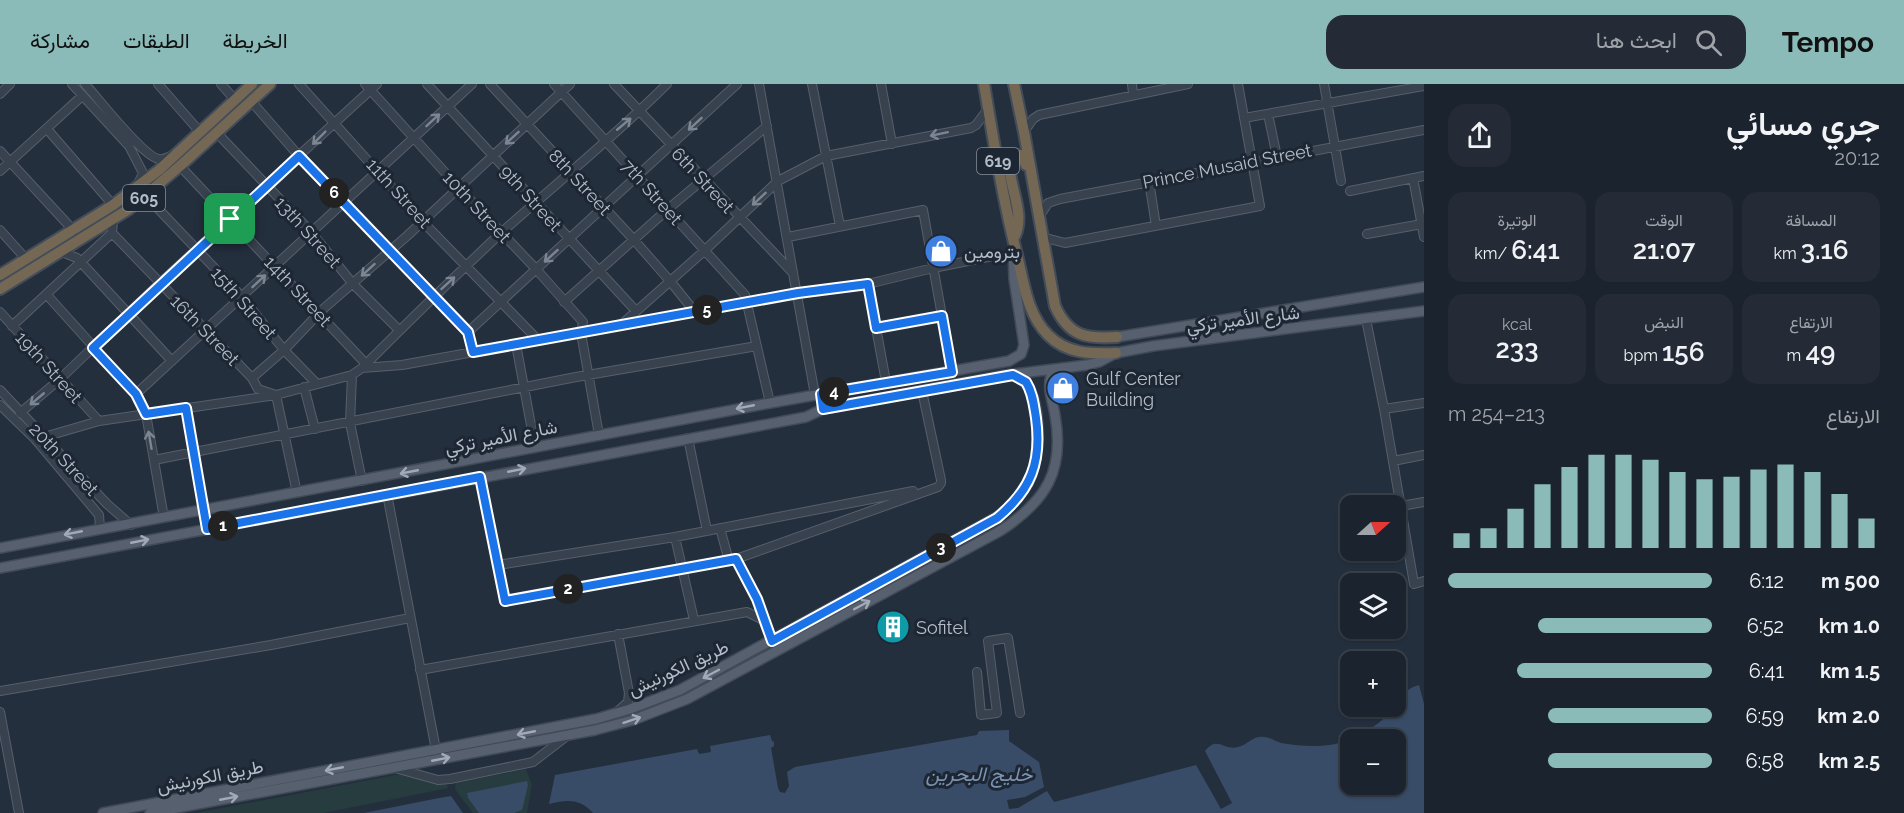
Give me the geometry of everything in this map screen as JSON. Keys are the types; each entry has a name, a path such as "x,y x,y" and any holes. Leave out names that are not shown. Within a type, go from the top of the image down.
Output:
{"highway":[{"name":"605","path":"0,275 113,205 159,170 252,84"},
{"name":"605","path":"0,289 62,252 147,196 270,84"},
{"name":"619","path":"1014,84 1055,306 1071,329 1087,337 1118,337"},
{"name":"619","path":"986,87 988,109 1013,238"},
{"path":"1038,212 1024,157 1021,154 1011,156 1008,163 1017,222 1017,233 1013,238 1030,305 1037,321 1047,334 1059,344 1073,351 1092,354 1116,353"}],"main road":[{"name":"شارع الأمير تركي","path":"0,548 770,403 1010,361 1021,354 1024,345 1014,279 1013,238"},
{"name":"شارع الأمير تركي","path":"1118,337 1424,287"},
{"name":"شارع الأمير تركي","path":"0,568 806,417 823,409 1006,375 1099,362 1116,353 1153,346 1424,311"},
{"name":"طريق الكورنيش","path":"150,813 568,735 633,720 687,699 1000,531 1018,519 1038,499 1053,475 1057,444 1049,386 1050,378 1055,372 1069,367"},
{"name":"طريق الكورنيش","path":"103,813 596,719 680,690 997,518 1007,509 1023,491 1036,463 1038,438 1035,411 1026,382 1019,377 1006,375"},
{"path":"818,395 823,409"},
{"path":"1035,411 1044,404 1053,408"}],"street":[{"path":"0,94 10,84"},
{"path":"72,84 133,144 157,159 165,159 177,153"},
{"path":"158,84 200,132"},
{"path":"221,84 235,100"},
{"name":"11th Street","path":"299,84 422,221 538,340"},
{"path":"20,413 60,379 160,283 299,156 368,87 377,84"},
{"name":"9th Street","path":"427,84 636,311"},
{"path":"136,394 472,84"},
{"name":"8th Street","path":"490,84 635,241 694,312"},
{"name":"7th Street","path":"554,84 745,295 747,302"},
{"path":"252,378 284,350 319,313 459,188 570,84"},
{"name":"6th Street","path":"614,84 794,274"},
{"path":"44,437 99,421 276,395 352,375 364,366 433,296 570,171 639,112 667,84"},
{"path":"468,332 737,84"},
{"path":"759,84 818,395"},
{"path":"812,84 840,226"},
{"path":"881,84 892,144"},
{"path":"1132,84 1133,94"},
{"path":"1024,132 1033,119 1039,115 1188,84"},
{"path":"1042,237 1065,243 1260,206 1238,84"},
{"path":"1324,84 1341,181"},
{"path":"90,86 133,144 143,173 135,188"},
{"path":"1244,118 1424,86"},
{"name":"10th Street","path":"368,87 582,322 581,333 599,435"},
{"path":"0,171 82,96"},
{"path":"251,101 299,156 468,332 473,352"},
{"path":"620,326 778,182 826,156 971,128 988,109"},
{"path":"1268,114 1277,157"},
{"path":"564,302 635,241 668,209 767,126"},
{"path":"47,129 113,205"},
{"name":"Prince Musaid Street","path":"1038,212 1048,203 1060,199 1424,130"},
{"name":"13th Street","path":"217,133 312,232 353,284 399,330"},
{"path":"0,151 74,231"},
{"name":"14th Street","path":"180,166 319,313 364,366"},
{"path":"1350,191 1424,176"},
{"path":"1413,178 1424,237"},
{"path":"1149,181 1156,226"},
{"name":"15th Street","path":"147,196 242,297 284,350 317,384"},
{"path":"788,237 923,210 952,372"},
{"path":"12,326 112,233 112,220"},
{"path":"1367,234 1422,224"},
{"path":"0,230 26,259"},
{"name":"16th Street","path":"112,233 252,378 258,389 276,395"},
{"path":"62,252 74,255 172,361"},
{"path":"364,366 402,365 798,293 868,284 998,255"},
{"path":"868,284 886,382"},
{"path":"47,295 136,394 146,414 164,518"},
{"path":"747,302 770,403"},
{"name":"19th Street","path":"0,312 99,421"},
{"path":"876,328 942,316"},
{"path":"1366,319 1399,495"},
{"path":"516,345 535,447"},
{"path":"154,460 524,387 757,346"},
{"path":"352,375 350,423 362,481"},
{"path":"304,387 315,429"},
{"name":"20th Street","path":"0,390 107,504 131,525"},
{"path":"480,477 505,601 732,560 938,487 941,480 922,391"},
{"path":"276,395 297,493"},
{"path":"1384,409 1424,403"},
{"name":"20th Street","path":"0,405 35,439 99,514 100,528"},
{"path":"186,408 207,529"},
{"path":"688,438 707,531"},
{"path":"1393,461 1424,455"},
{"path":"498,565 675,537 938,487"},
{"path":"387,495 436,750"},
{"path":"1406,505 1424,502"},
{"path":"99,514 106,512 107,504"},
{"path":"720,528 732,560 757,599 772,641"},
{"path":"1406,536 1414,584 1424,581"},
{"path":"675,537 694,620"},
{"path":"420,670 747,612 763,620"},
{"path":"0,691 271,645 410,618"},
{"path":"615,714 628,702 629,693 618,634"},
{"path":"976,672 981,715 997,713 988,641 1008,638 1020,713"},
{"path":"629,693 649,702"},
{"path":"0,712 20,813"},
{"path":"395,768 438,780 450,779 533,762 568,735"}],"green space":[{"path":"526,769 532,785 527,813 473,813 455,789 456,783"},
{"path":"406,773 445,783 449,788 323,813 196,813"}],"water":[{"name":"خليج البحرين","path":"1419,685 1424,704 1424,813 593,813 583,805 572,801 549,804 555,775 697,749 699,754 711,752 710,746 770,735 774,742 771,748 778,788 780,792 785,793 789,786 787,772 795,767 977,735 979,731 1009,730 1009,741 1039,762 1044,787 1025,797 1007,800 1009,809 1018,808 1047,791 1054,802 1196,765 1221,809 1232,803 1205,751 1214,744 1233,748 1260,737 1281,743 1307,746 1324,746 1340,742 1340,795 1406,795 1406,729 1370,729 1385,717 1406,717 1406,692"},
{"path":"527,781 522,810 514,813 479,813 468,798 467,793"},
{"path":"451,796 463,813 364,813 439,798"}],"place":[{"name":"بترومين","path":"941,251"},
{"name":"Gulf Center Building","path":"1063,388"},
{"name":"Sofitel","path":"893,627"}],"route":[{"path":"299,156 468,332 473,352 798,293 868,284 876,328 942,316 952,372 821,394 823,409 1013,375 1023,379 1031,392 1038,428 1036,463 1023,491 997,518 772,641 757,599 736,559 505,601 480,477 207,529 186,408 146,414 136,394 93,348 230,219 299,156"}]}
